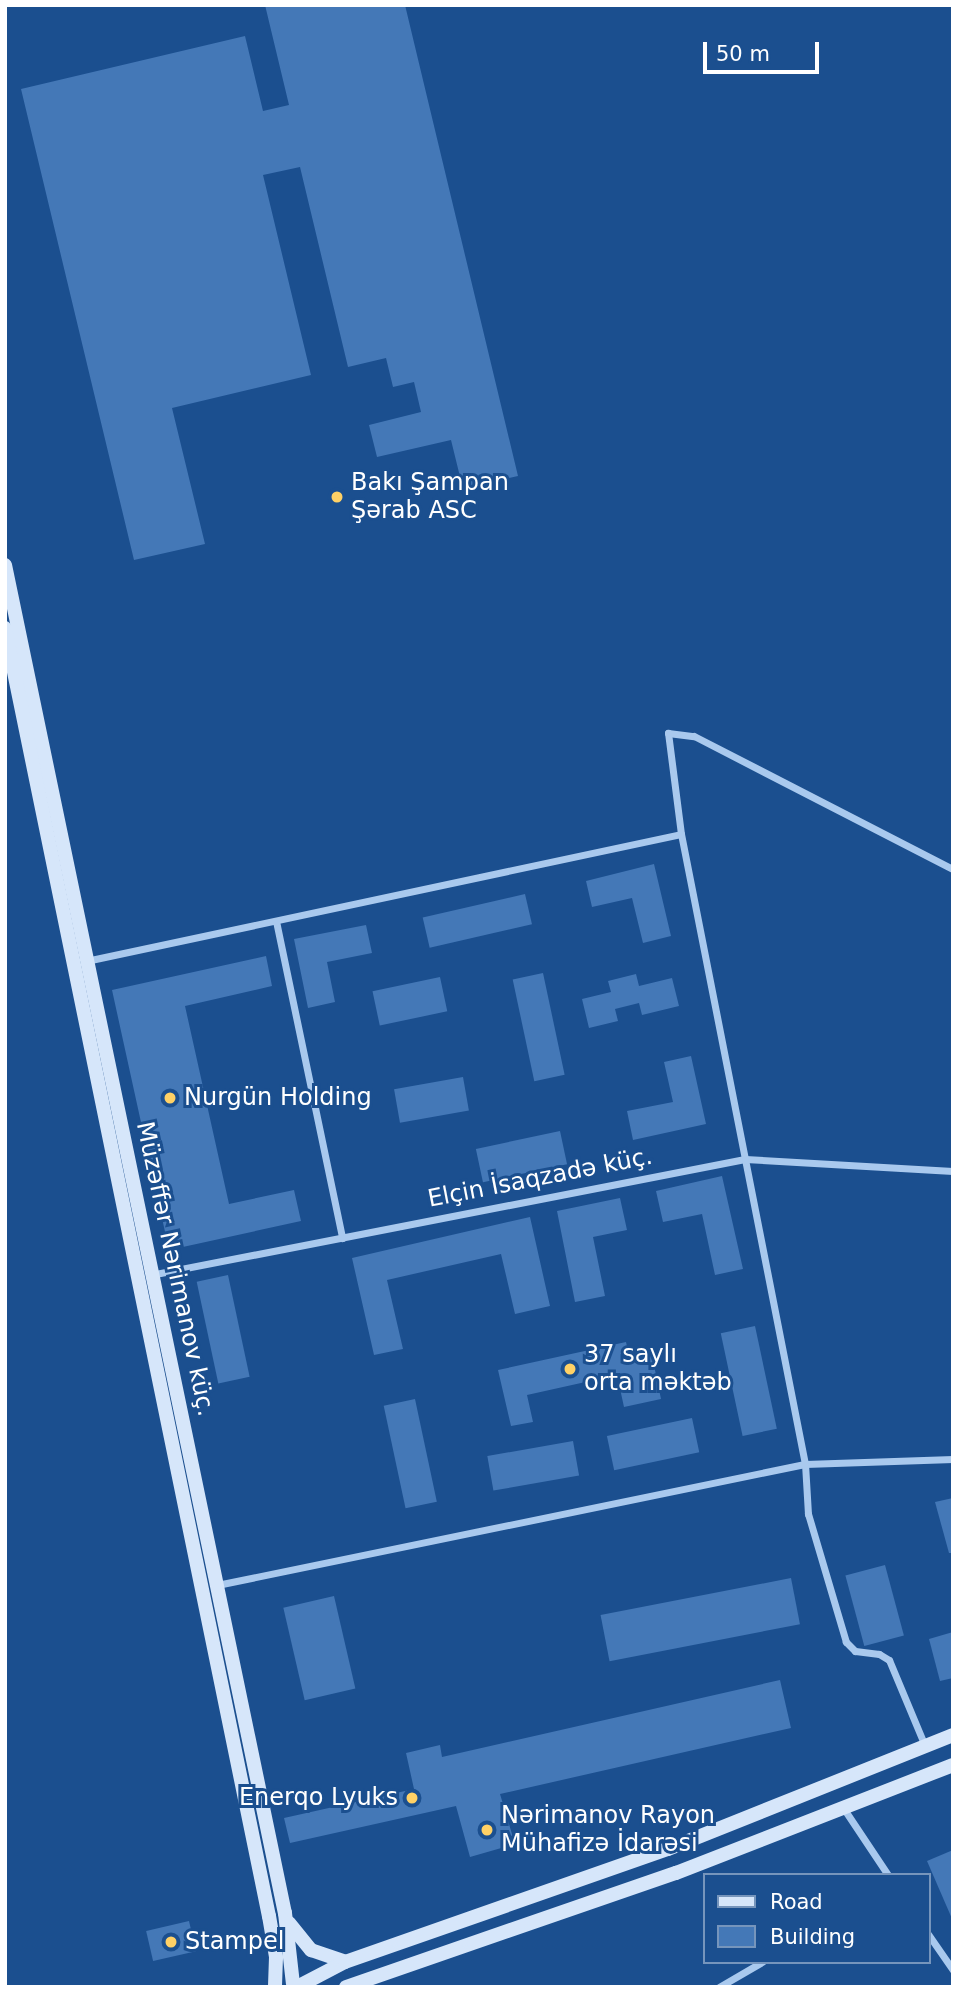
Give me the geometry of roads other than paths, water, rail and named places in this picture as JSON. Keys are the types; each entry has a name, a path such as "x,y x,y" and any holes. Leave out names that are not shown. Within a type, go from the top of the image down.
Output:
{"main road":[{"path":"5,565 269,1916 276,1956 275,1987"},
{"path":"5,628 82,962"},
{"name":"Müzəffər Nərimanov küç.","path":"146,1276 217,1585 285,1913 293,1986"},
{"path":"293,1986 345,1962 668,1849 953,1735"},
{"path":"346,1987 676,1873 844,1810 953,1765"},
{"path":"668,1849 676,1873"},
{"path":"285,1913 292,1930 312,1950 345,1962"}],"street":[{"path":"925,1746 889,1660 879,1654 855,1651 846,1642 808,1514 805,1464 681,834 668,733 682,732 864,820 953,869"},
{"path":"82,962 681,834"},
{"path":"276,921 342,1238"},
{"name":"Elçin İsaqzadə küç.","path":"146,1276 745,1159 953,1171"},
{"path":"217,1585 805,1464 953,1459"},
{"path":"844,1810 887,1873"},
{"path":"930,1937 953,1970"},
{"path":"719,1987 759,1964"}],"place":[{"name":"Bakı Şampan Şərab ASC","path":"337,497"},
{"name":"Nurgün Holding","path":"170,1098"},
{"name":"37 saylı orta məktəb","path":"570,1369"},
{"name":"Enerqo Lyuks","path":"412,1798"},
{"name":"Nərimanov Rayon Mühafizə İdarəsi","path":"487,1830"},
{"name":"Stampel","path":"171,1942"}]}
